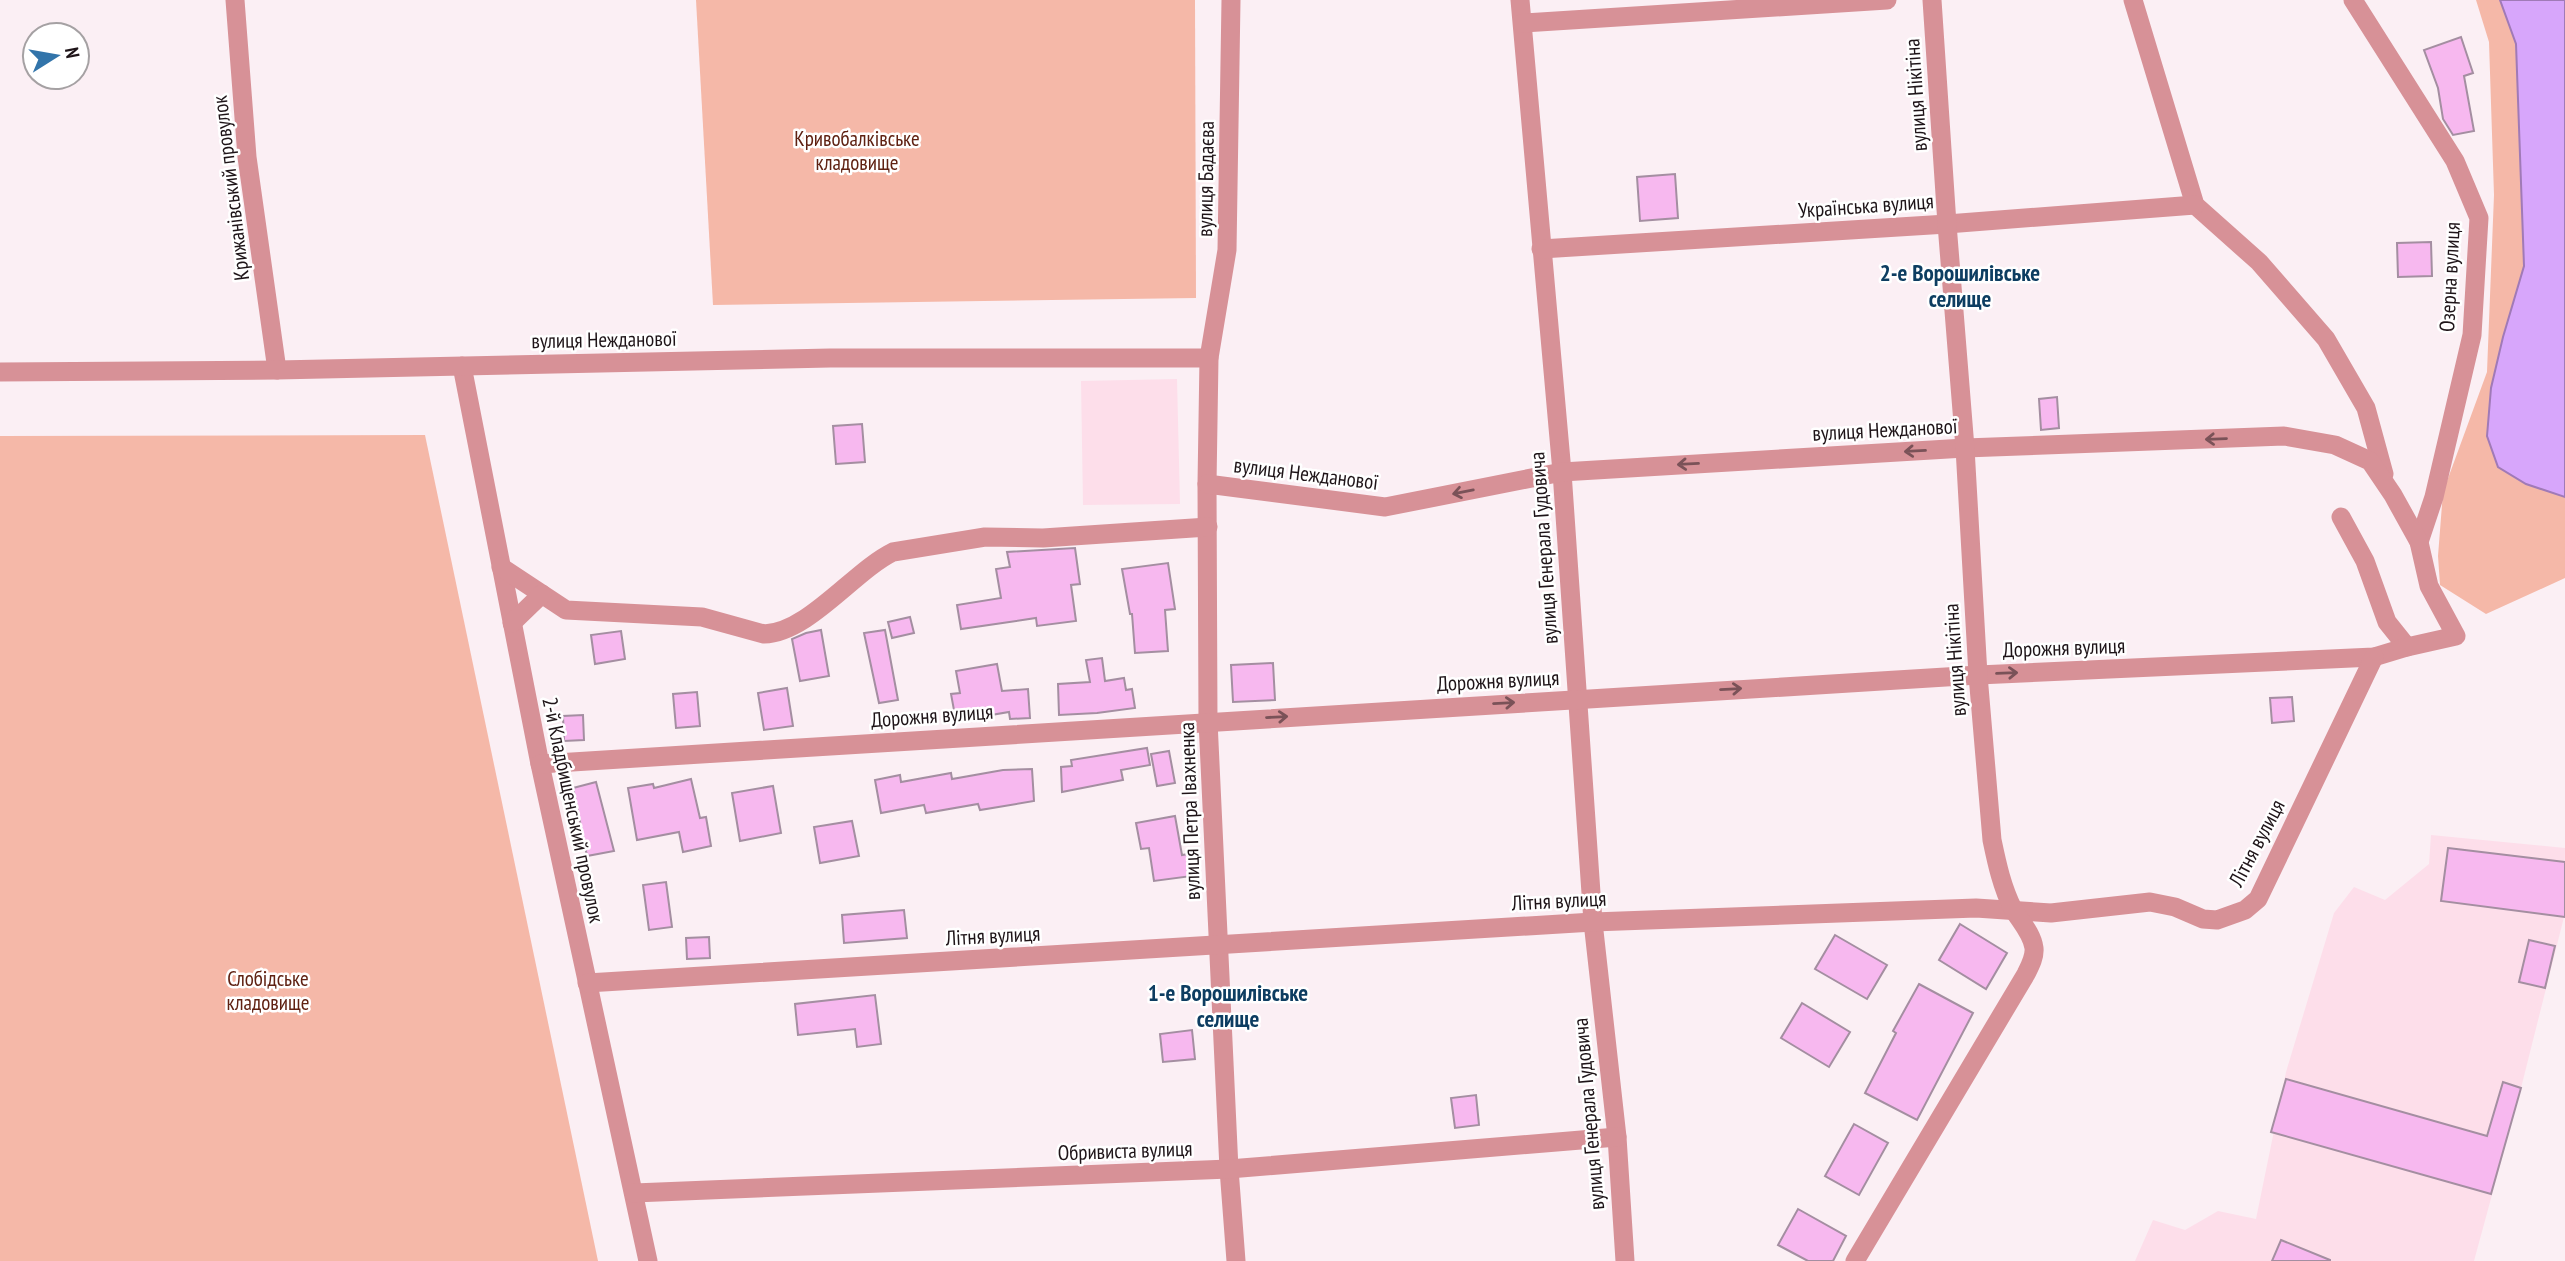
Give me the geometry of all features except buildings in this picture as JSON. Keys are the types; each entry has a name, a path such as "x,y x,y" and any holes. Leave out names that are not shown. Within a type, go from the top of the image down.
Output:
{"street":[{"name":"Крижанівський провулок","path":"235,0 247,157 277,370"},
{"name":"вулиця Бадаєва","path":"1209,358 1227,250 1231,0"},
{"name":"вулиця Генерала Гудовича","path":"1520,0 1562,472 1593,922 1616,1138 1625,1261"},
{"path":"1523,23 1887,0"},
{"name":"вулиця Нікітіна","path":"1854,1261 2026,974 2033,959 2034,948 2031,937 2014,911 2001,878 1992,840 1978,674 1965,448 1932,0"},
{"path":"2133,0 2194,205 2259,262 2326,339 2366,408 2386,485"},
{"name":"Озерна вулиця","path":"2353,0 2455,161 2479,218 2472,335 2434,497 2419,542"},
{"name":"Українська вулиця","path":"1541,249 1947,224 2194,205"},
{"name":"вулиця Нежданової","path":"0,372 277,370 830,358 1209,358"},
{"name":"вулиця Петра Івахненка","path":"1209,358 1208,721 1229,1169 1236,1261"},
{"name":"2-й Кладбищенський провулок","path":"462,366 540,764 648,1261"},
{"name":"вулиця Нежданової","path":"1207,484 1385,507 1562,472 1965,448 2284,436 2335,445 2370,461 2419,542 2429,586 2456,636"},
{"path":"2341,517 2365,561 2387,622 2407,647"},
{"path":"501,567 566,610 702,617 771,634 785,629 824,605 881,558 893,552 985,537 1044,538 1208,527"},
{"path":"512,623 542,594"},
{"name":"Дорожня вулиця","path":"540,764 1978,674 2374,657 2456,636"},
{"name":"Літня вулиця","path":"587,983 1593,922 1976,908 2051,913 2150,902 2175,907 2203,919 2217,920 2245,910 2258,899 2374,657"},
{"name":"Обривиста вулиця","path":"634,1194 1229,1169 1616,1138"}],"shaded area":[{"path":"2500,0 2565,0 2565,497 2526,484 2498,467 2487,436 2491,388 2524,266 2516,44"},
{"path":"1177,379 1180,504 1083,505 1081,381"},
{"path":"2431,835 2565,848 2564,917 2474,1261 2135,1261 2153,1220 2185,1230 2218,1211 2256,1219 2286,1072 2334,913 2354,887 2385,900 2429,864"}],"green space":[{"name":"Кривобалківське кладовище","path":"696,0 1195,0 1196,298 713,305"},
{"path":"2476,0 2565,0 2565,578 2486,614 2440,585 2438,556 2443,492 2487,372 2494,195 2489,42"},
{"name":"Слобідське кладовище","path":"425,435 598,1261 0,1261 0,436"}],"district":[{"name":"2-е Ворошилівське селище","path":"1960,286"},
{"name":"1-е Ворошилівське селище","path":"1228,1006"}]}
